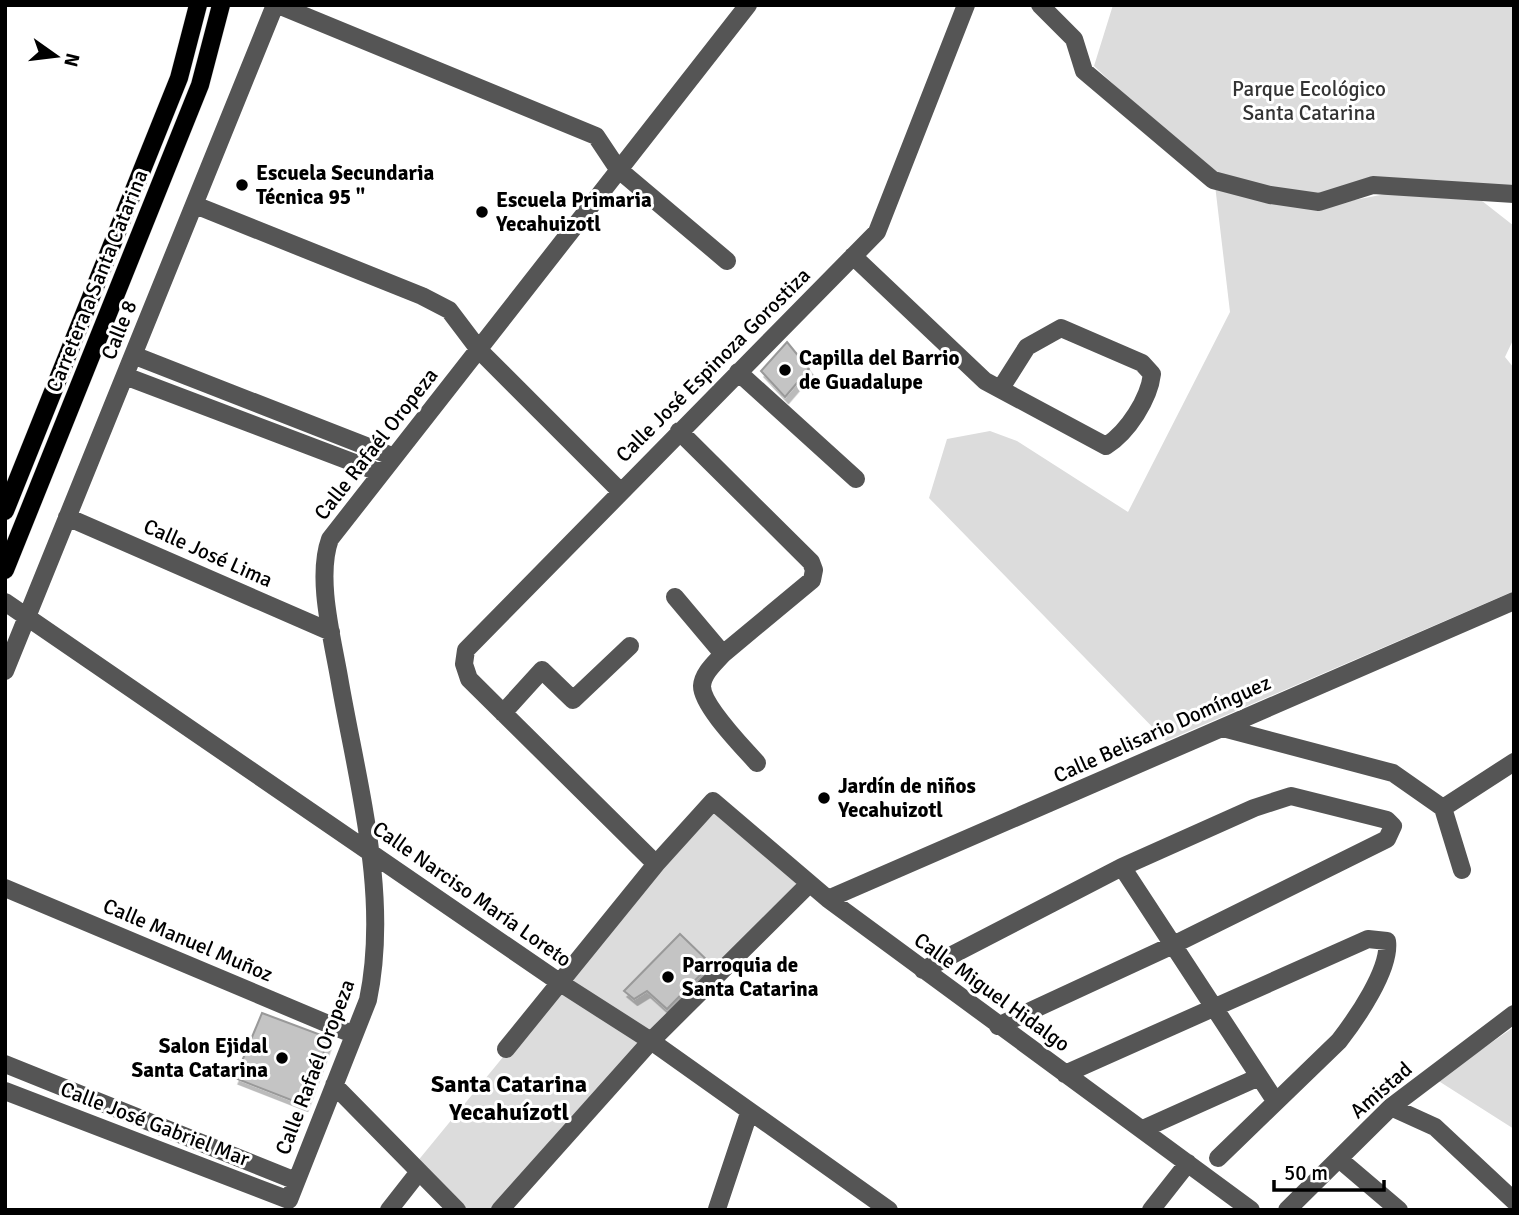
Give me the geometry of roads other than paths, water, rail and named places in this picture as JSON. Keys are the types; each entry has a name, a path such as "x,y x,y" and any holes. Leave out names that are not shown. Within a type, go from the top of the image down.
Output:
{"main road":[{"name":"Carretera a Santa Catarina","path":"5,511 179,78 198,5"},
{"name":"Carretera a Santa Catarina","path":"5,570 200,85 221,5"}],"street":[{"path":"276,5 596,136 618,169 727,261"},
{"name":"Calle 8","path":"5,671 276,5"},
{"name":"Calle José Espinoza Gorostiza","path":"656,864 469,679 464,664 466,650 877,232 966,5"},
{"path":"1040,5 1074,38 1084,71 1213,180 1270,195 1319,202 1373,185 1514,194"},
{"name":"Calle Rafaél Oropeza","path":"289,1200 352,1034 368,1000 375,966 377,920 369,850 331,632 325,553 330,539 480,351 740,7"},
{"path":"195,205 449,310 480,351 620,491"},
{"path":"853,256 985,381 1106,446 1117,439 1150,390 1152,374 1142,363 1061,328 1027,347 1001,388"},
{"path":"133,355 394,457"},
{"path":"738,372 856,479"},
{"path":"125,376 381,473"},
{"path":"679,431 811,562 814,570 812,580 723,654 705,675 702,688 706,702 757,763"},
{"name":"Calle José Lima","path":"67,517 331,632"},
{"path":"675,597 723,654"},
{"name":"Calle Belisario Domínguez","path":"828,899 1514,601"},
{"name":"Calle Narciso María Loreto","path":"5,602 562,984 651,1041 889,1210"},
{"path":"503,713 542,670 573,700 630,646"},
{"path":"1223,728 1393,773 1443,808 1462,870"},
{"path":"1443,808 1514,762"},
{"path":"923,970 1122,867 1254,808 1291,796 1387,820 1393,826 1387,839 1173,945 998,1026"},
{"name":"Calle Miguel Hidalgo","path":"656,864 713,801 828,899 1251,1210"},
{"path":"506,1049 562,984 656,864"},
{"path":"1122,867 1276,1102"},
{"path":"500,1210 651,1041 809,884"},
{"name":"Calle Manuel Muñoz","path":"5,888 352,1034"},
{"path":"1065,1074 1368,939 1387,941 1389,952 1356,1020 1339,1041 1218,1158"},
{"name":"Amistad","path":"1287,1210 1391,1107 1514,1014"},
{"name":"Calle José Gabriel Mar","path":"5,1064 296,1181"},
{"path":"1143,1129 1259,1077"},
{"path":"334,1085 418,1174 457,1210"},
{"name":"Calle José Gabriel Mar","path":"5,1091 289,1200"},
{"path":"1391,1107 1435,1126 1514,1201"},
{"path":"717,1209 749,1113"},
{"path":"1339,1159 1399,1210"},
{"path":"1151,1210 1188,1163"},
{"path":"389,1210 418,1174"}],"place":[{"name":"Escuela Secundaria Técnica 95 \"","path":"242,185"},
{"name":"Escuela Primaria Yecahuizotl","path":"482,212"},
{"name":"Capilla del Barrio de Guadalupe","path":"785,370"},
{"name":"Jardín de niños Yecahuizotl","path":"824,798"},
{"name":"Parroquia de Santa Catarina","path":"668,977"},
{"name":"Salon Ejidal Santa Catarina","path":"282,1058"}],"district":[{"name":"Santa Catarina Yecahuízotl","path":"509,1098"}],"park label":[{"name":"Parque Ecológico Santa Catarina","path":"1309,101"}]}
